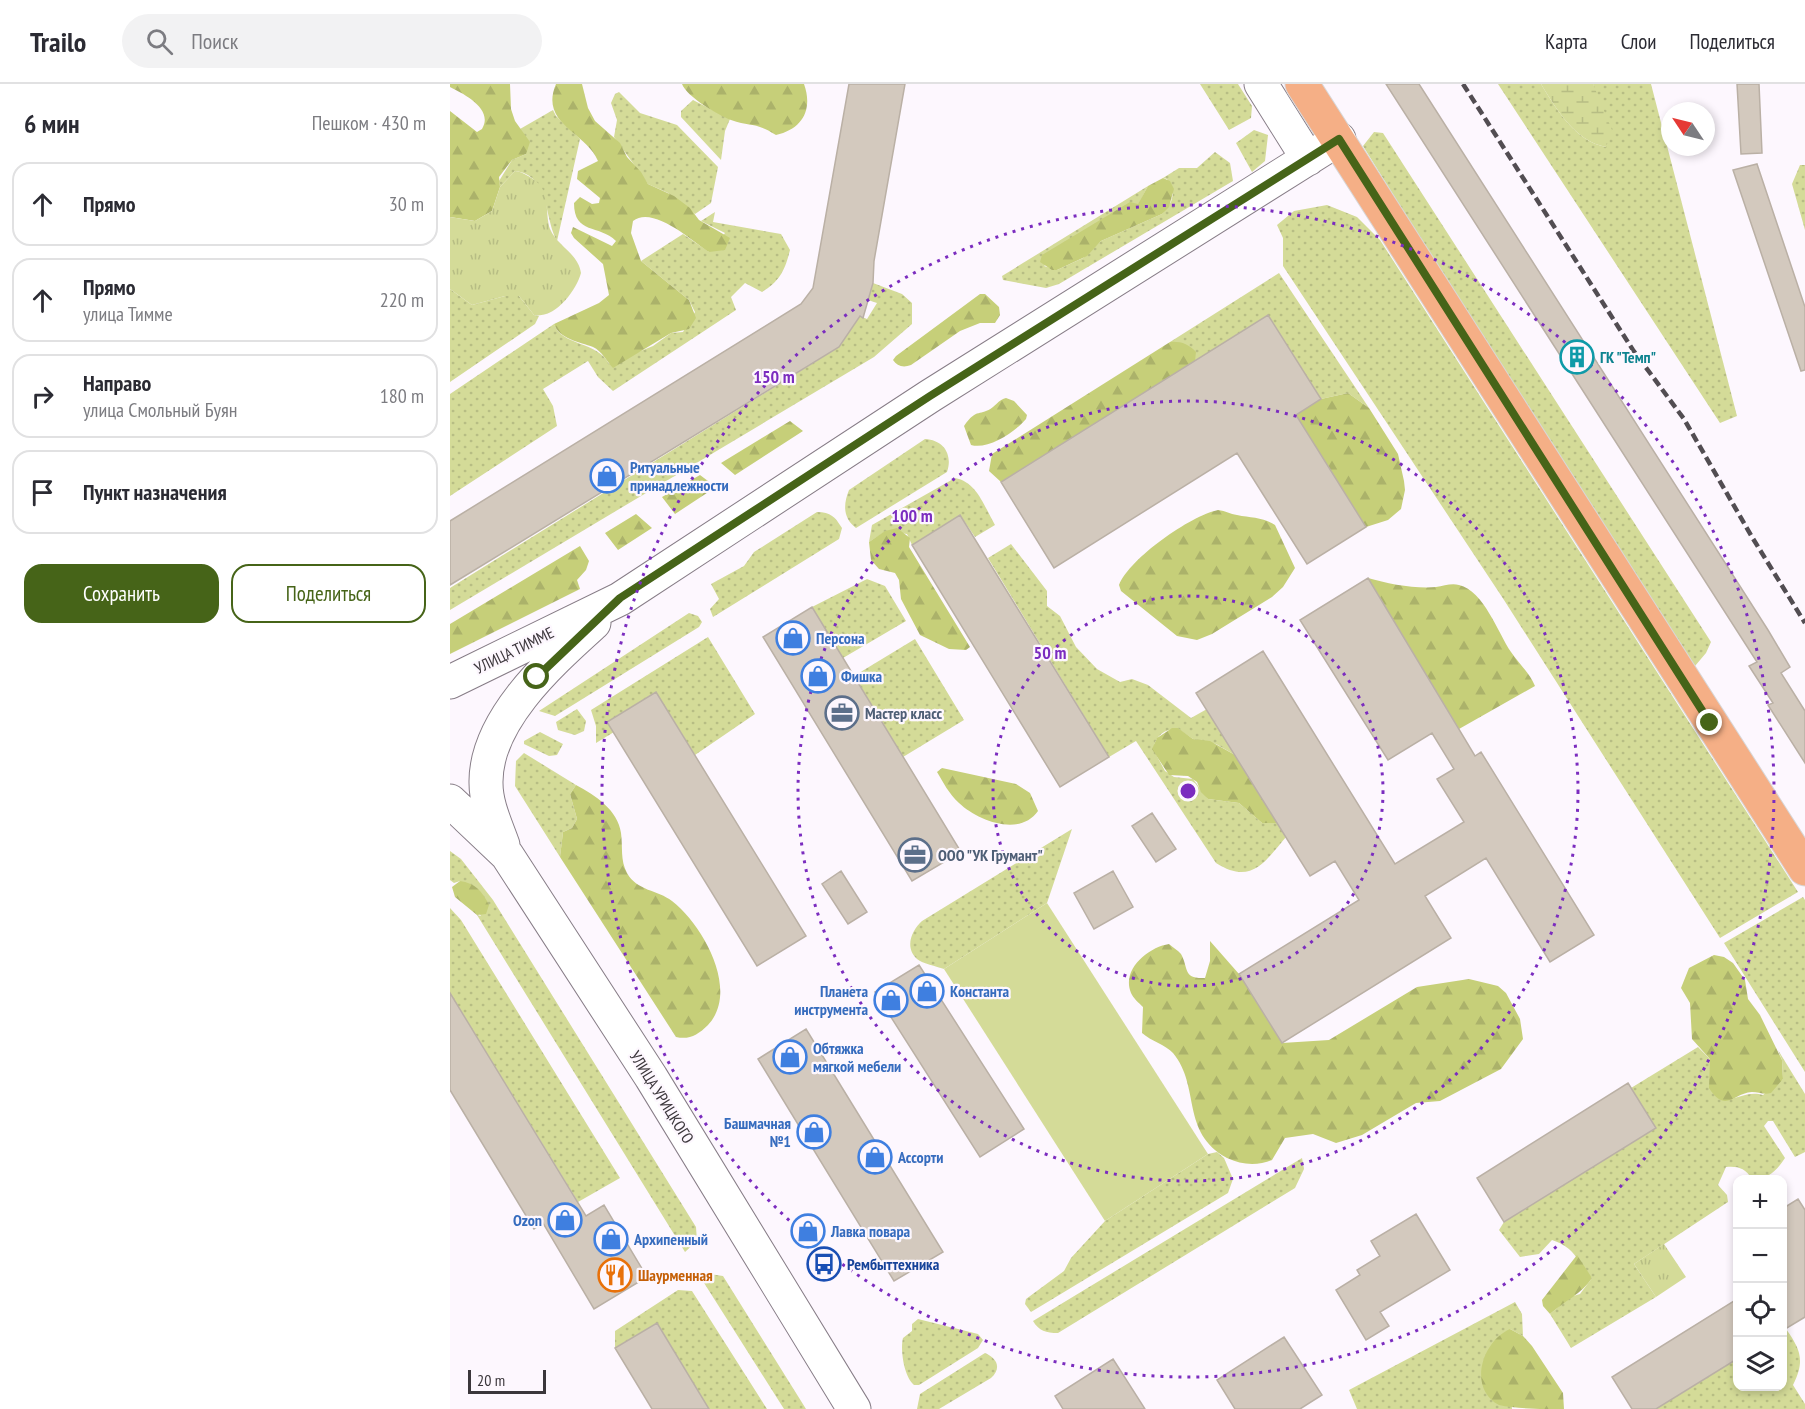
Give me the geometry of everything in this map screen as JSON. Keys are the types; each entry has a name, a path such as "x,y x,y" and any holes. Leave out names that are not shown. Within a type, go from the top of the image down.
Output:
{"main road":[{"path":"1261,84 1308,159"},
{"path":"1302,84 1680,678 1805,869"},
{"name":"УЛИЦА ТИММЕ","path":"450,682 620,598 930,396 1339,139"},
{"path":"507,855 490,810 486,784 489,759 500,730 537,677 620,598"},
{"name":"УЛИЦА УРИЦКОГО","path":"450,801 507,855 651,1077 854,1409"}],"green space":[{"path":"450,84 510,84 511,109 515,121 530,142 526,154 512,160 499,177 500,187 492,211 475,221 450,217 450,111 477,132 482,129 485,122 484,115 476,103 450,87"},
{"path":"556,84 582,84 588,108 595,121 620,143 627,157 641,172 648,184 674,196 690,208 699,220 730,238 725,250 709,252 683,233 661,221 641,217 633,221 631,233 641,261 689,300 696,318 689,329 671,333 613,368 596,349 565,337 554,324 599,303 609,295 603,264 574,238 571,233 573,227 612,246 616,241 602,232 583,225 575,213 574,203 580,197 592,204 599,203 600,198 577,179 578,171 598,161 584,142 566,127 554,109 552,98"},
{"path":"682,84 804,84 806,110 804,117 793,128 776,135 758,126 731,120 719,114 696,100"},
{"path":"1200,84 1238,84 1252,106 1251,118 1229,130"},
{"path":"1498,84 1541,84 1560,114 1576,131 1595,144 1606,147 1593,84 1651,84 1661,123 1661,156 1670,156 1737,416 1720,423"},
{"path":"1541,84 1593,84 1612,130 1606,147 1595,144 1576,131 1560,114"},
{"path":"619,92 640,113 677,125 718,167 711,203 695,214 668,193 648,184 614,137 617,120 611,103 615,94"},
{"path":"693,100 730,119 725,131 721,160 681,117 681,111"},
{"path":"553,110 556,116 580,139 557,241 544,199 534,180 526,174 515,171 500,187 499,181 512,160 526,154 520,129"},
{"path":"1254,130 1268,135 1265,161 1252,172 1236,143"},
{"path":"1374,132 1383,133 1711,642 1706,653 1695,666 1469,317 1363,146"},
{"path":"1215,152 1230,163 1233,181 1059,284 1046,288 1003,280 1002,276 1148,186 1138,205 1133,205 1044,266 1057,270 1083,258 1101,241 1162,214 1171,202 1173,194 1167,179 1163,178 1179,168 1197,168"},
{"path":"1800,165 1805,165 1805,230 1792,184"},
{"path":"515,171 539,184 545,194 550,229 576,260 581,273 574,288 563,302 550,313 542,315 534,315 519,296 505,296 472,305 450,289 450,217 475,221 492,211 500,187"},
{"path":"1163,178 1170,181 1174,189 1169,207 1162,214 1101,241 1087,256 1057,270 1052,270 1040,262 1042,255 1130,202 1138,204 1148,186"},
{"path":"1327,205 1357,217 1380,240 1798,892 1720,938 1504,600 1283,266 1283,238 1277,225 1294,211"},
{"path":"715,212 713,222 781,234 790,250 784,269 777,279 762,292 745,283 731,297 736,310 613,391 598,377 588,361 543,389 553,406 557,426 450,496 450,394 554,324 564,336 597,351 609,364 653,346 671,333 683,332 695,312 689,300 641,261 683,234 709,252 725,233 701,221"},
{"path":"1279,273 1369,408 1348,393 1321,399 1268,315 1195,361 1170,342"},
{"path":"873,283 902,294 912,303 912,324 874,357 450,610 450,588 839,347 860,316 867,319 877,303 868,300"},
{"path":"450,289 472,305 505,296 519,296 534,315 539,316 535,324 450,382"},
{"path":"980,294 985,294 999,307 1000,315 995,323 980,323 960,331 911,365 898,365 893,360 896,356"},
{"path":"1170,342 1190,347 1196,352 1195,361 1001,482 989,471 992,454"},
{"path":"1348,393 1369,408 1398,454 1404,481 1405,490 1401,509 1388,520 1366,527 1296,415 1321,399"},
{"path":"1006,398 1014,401 1027,415 1026,419 1001,439 985,445 971,445 964,426 975,414 989,410"},
{"path":"790,421 803,431 735,475 721,463"},
{"path":"925,439 942,445 948,454 947,472 856,528 846,516 845,511 849,490"},
{"path":"700,475 716,487 675,514 662,497"},
{"path":"955,478 969,484 995,525 975,537 960,515 912,545 907,534 886,531 869,542 872,525"},
{"path":"1218,510 1261,519 1275,525 1295,568 1283,587 1272,597 1212,634 1197,640 1177,636 1121,591 1119,585 1135,563 1162,540 1192,520"},
{"path":"817,512 829,514 837,521 842,528 839,539 713,617 710,609 719,599 711,584 744,566 754,552"},
{"path":"636,514 652,528 618,550 605,533"},
{"path":"897,528 910,538 909,547 970,647 966,650 949,649 920,635 901,599 899,580 895,573 879,569 871,560 869,542 885,531"},
{"path":"1011,544 1047,591 1047,606 1060,616 1076,647 1097,669 1120,682 1132,679 1148,685 1191,718 1207,709 1235,755 1216,744 1193,739 1177,728 1161,734 1153,749 1165,771 1174,777 1193,779 1208,799 1239,803 1262,823 1277,823 1286,837 1256,868 1239,872 1216,863 1136,741 1109,757 988,558"},
{"path":"580,546 589,561 586,570 577,580 580,589 450,654 450,624"},
{"path":"1368,578 1411,587 1453,584 1468,589 1483,604 1511,652 1535,686 1459,729"},
{"path":"867,579 885,586 906,621 843,658 812,607"},
{"path":"689,613 698,616 702,622 699,627 555,716 539,711"},
{"path":"708,637 755,714 695,755 656,692 608,722 614,732 596,743 596,726 591,710"},
{"path":"915,639 964,720 903,757 854,676"},
{"path":"577,709 586,721 584,731 575,735 558,730 556,722"},
{"path":"1172,728 1178,728 1193,739 1210,741 1235,755 1277,823 1262,823 1239,803 1208,799 1201,792 1197,782 1188,776 1169,775 1152,749 1157,738"},
{"path":"540,732 563,744 557,755 549,756 524,744 524,741"},
{"path":"524,753 576,785 570,794 577,819 572,828 563,832 560,857 515,786 516,761"},
{"path":"942,768 1016,784 1030,793 1038,811 1030,819 1010,825 999,824 977,816 967,810 949,792 937,772"},
{"path":"576,785 591,793 615,817 621,833 623,863 631,879 642,887 666,897 684,912 714,959 719,977 720,995 717,1011 708,1025 693,1036 676,1037 560,857 563,832 572,828 577,819 570,794"},
{"path":"1072,829 1047,903 944,969 917,959 910,944 915,929 922,921"},
{"path":"450,851 461,859 493,900 696,1227 697,1241 685,1252 477,915 481,916 460,881 454,883 450,880"},
{"path":"460,881 474,886 481,892 489,905 486,914 477,915 455,897 452,887"},
{"path":"1803,897 1805,900 1805,1072 1724,943"},
{"path":"1047,903 1208,1154 1105,1221 944,969"},
{"path":"450,908 461,920 620,1178 578,1202 450,993"},
{"path":"1210,941 1239,974 1282,1043 1329,1040 1417,987 1469,979 1498,986 1506,993 1520,1019 1523,1039 1501,1069 1440,1101 1416,1103 1362,1135 1336,1143 1313,1134 1285,1138 1272,1160 1255,1164 1238,1162 1227,1158 1212,1147 1203,1135 1181,1066 1170,1050 1142,1033 1143,1007 1132,995 1129,984 1133,968 1146,954 1169,944 1181,954 1189,975 1205,978 1210,961"},
{"path":"1714,955 1724,957 1733,963 1745,980 1748,999 1760,1015 1782,1060 1783,1079 1771,1093 1745,1093 1725,1101 1715,1096 1709,1088 1710,1059 1692,1039 1690,1003 1681,988 1689,968"},
{"path":"1698,1047 1710,1059 1710,1068 1720,1099 1732,1099 1752,1094 1763,1095 1783,1079 1782,1060 1778,1050 1805,1094 1805,1152 1795,1157 1773,1121 1768,1121 1764,1126 1785,1158 1778,1167 1769,1175 1749,1175 1741,1168 1726,1167 1718,1185 1727,1195 1728,1202 1634,1264 1656,1297 1571,1348 1550,1314 1570,1297 1580,1294 1592,1278 1567,1247 1552,1240 1539,1254 1520,1257 1499,1230 1504,1222 1656,1128 1631,1088"},
{"path":"1217,1152 1224,1158 1233,1179 1228,1193 1031,1312 1025,1304 1026,1299 1064,1271 1071,1258 1105,1221 1208,1154"},
{"path":"1302,1158 1304,1169 1295,1188 1058,1333 1043,1331 1033,1321"},
{"path":"1664,1244 1686,1277 1656,1297 1634,1264"},
{"path":"1577,1255 1592,1278 1578,1293 1550,1314 1543,1306 1542,1300"},
{"path":"703,1273 723,1276 806,1409 784,1409 699,1275"},
{"path":"678,1290 692,1291 767,1409 709,1409 657,1323 615,1348 615,1331"},
{"path":"1515,1302 1522,1314 1523,1336 1510,1329 1512,1409 1357,1409 1349,1390"},
{"path":"918,1319 978,1334 983,1340 978,1348 919,1385 914,1385 905,1370 902,1343 903,1338 912,1331 912,1324"},
{"path":"1510,1329 1523,1336 1532,1346 1563,1393 1564,1409 1531,1409 1499,1405 1489,1398 1481,1377 1482,1366 1492,1344"},
{"path":"1787,1331 1795,1343 1800,1362 1793,1385 1805,1404 1805,1409 1656,1409 1733,1361 1733,1391 1787,1391"},
{"path":"985,1353 997,1364 996,1371 991,1378 939,1409 917,1409 920,1394"}],"building":[{"path":"849,84 905,84 874,261 873,283 863,318 860,316 839,347 450,585 450,521 801,304 813,288"},
{"name":"ГК \"Темп\"","path":"1386,84 1419,84 1768,630 1790,667 1781,673 1805,711 1805,763 1768,705 1773,703 1749,666 1757,662"},
{"path":"1737,84 1759,84 1762,153 1741,154"},
{"path":"1757,164 1805,307 1805,370 1801,371 1733,170"},
{"path":"1268,315 1321,399 1296,415 1366,527 1307,564 1237,453 1054,568 1001,482"},
{"path":"960,515 1109,757 1060,787 912,545"},
{"path":"1368,578 1475,756 1481,752 1594,935 1550,962 1486,858 1425,896 1451,938 1282,1043 1239,974 1359,900 1335,861 1310,876 1196,693 1263,651 1395,864 1464,822 1437,779 1454,769 1432,733 1388,760 1300,620"},
{"path":"812,607 961,852 912,881 763,637"},
{"path":"656,692 806,936 757,966 607,722"},
{"path":"1152,813 1176,849 1156,862 1132,826"},
{"path":"841,871 867,912 848,924 822,884"},
{"path":"1113,871 1133,907 1094,929 1074,893"},
{"path":"919,965 1024,1129 980,1157 875,992"},
{"path":"450,993 586,1216 604,1205 647,1277 594,1309 543,1223 534,1229 450,1090"},
{"path":"806,1029 943,1252 894,1281 758,1059"},
{"path":"1628,1083 1656,1128 1504,1222 1477,1178"},
{"path":"1798,1199 1805,1210 1805,1317 1787,1328 1787,1229 1787,1206"},
{"path":"1416,1214 1450,1270 1380,1312 1389,1326 1366,1340 1336,1290 1360,1275 1357,1270 1380,1256 1371,1241"},
{"path":"1733,1301 1733,1361 1656,1409 1632,1409 1612,1377"},
{"path":"657,1323 709,1409 652,1409 615,1348"},
{"path":"1284,1337 1322,1395 1300,1409 1235,1409 1217,1380"},
{"path":"1113,1359 1145,1409 1063,1409 1055,1396"}],"railway":[{"path":"1463,84 1633,350 1684,419 1805,623"}],"place":[{"name":"ГК \"Темп\"","path":"1577,357"},
{"name":"Ритуальные принадлежности","path":"607,476"},
{"name":"Персона","path":"793,638"},
{"name":"Фишка","path":"818,676"},
{"name":"Мастер класс","path":"842,713"},
{"name":"ООО \"УК Грумант\"","path":"915,855"},
{"name":"Константа","path":"927,991"},
{"name":"Планета инструмента","path":"891,1000"},
{"name":"Обтяжка мягкой мебели","path":"790,1057"},
{"name":"Башмачная №1","path":"814,1132"},
{"name":"Ассорти","path":"875,1157"},
{"name":"Ozon","path":"565,1220"},
{"name":"Лавка повара","path":"808,1231"},
{"name":"Архипенный","path":"611,1239"},
{"name":"Рембыттехника","path":"824,1264"},
{"name":"Шаурменная","path":"615,1275"}],"route":[{"path":"537,677 620,598 930,396 1339,139 1710,723"}]}
